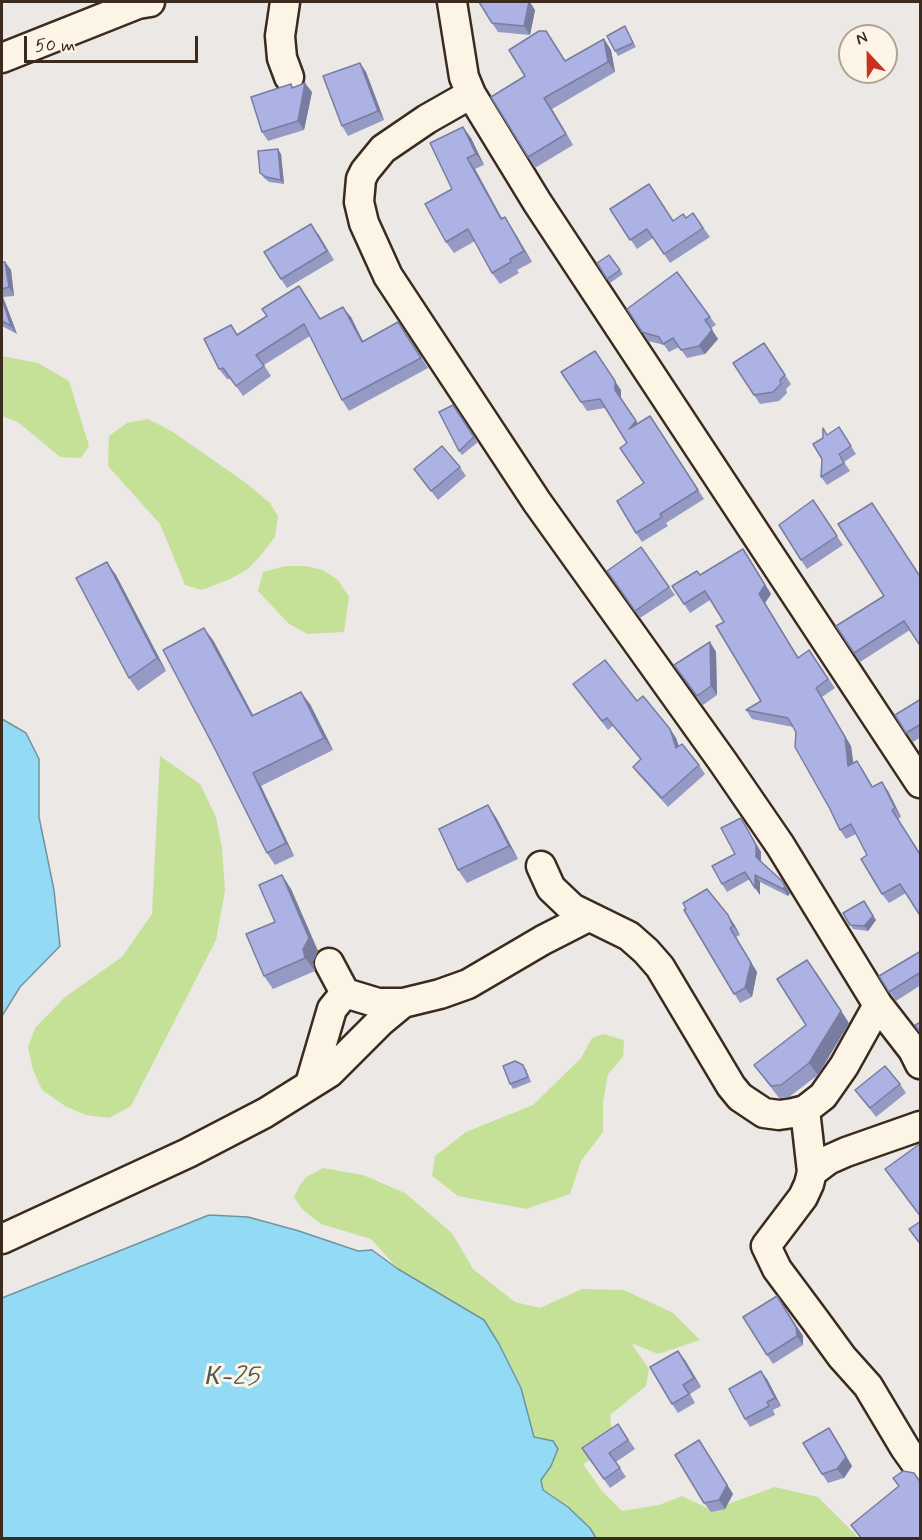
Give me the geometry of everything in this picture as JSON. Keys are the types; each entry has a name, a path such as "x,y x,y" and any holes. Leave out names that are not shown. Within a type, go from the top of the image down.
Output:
{"street":[{"path":"2,58 150,2"},
{"path":"285,2 280,36 282,58 289,77"},
{"path":"452,2 464,77 471,94 537,202 921,783"},
{"path":"471,94 383,148 370,162 361,178 359,201 364,223 388,276 537,502 780,845 878,1005 921,1064"},
{"path":"542,866 551,888 572,908 629,936 646,951 660,967 731,1086 740,1097 764,1113 779,1115 805,1110 823,1096 866,1030 878,1005"},
{"path":"330,963 345,993 378,1003 403,1003 468,984 543,940 588,917"},
{"path":"310,1084 332,1009 345,993"},
{"path":"2,1239 188,1153 265,1113 329,1073 380,1022 403,1003"},
{"path":"805,1110 812,1172 803,1197 766,1246 777,1269 842,1357 868,1386 905,1448 921,1469"},
{"path":"812,1172 828,1160 921,1126"}],"green space":[{"path":"2,356 38,363 69,381 89,446 81,458 60,457 18,422 2,416"},
{"path":"148,419 173,432 246,483 270,503 278,516 275,537 248,569 202,590 185,585 160,524 108,466 109,436 127,423"},
{"path":"285,566 306,566 323,570 338,580 349,597 344,632 308,634 289,624 258,591 263,572"},
{"path":"160,756 200,784 216,817 222,848 225,891 216,940 131,1106 109,1118 86,1115 65,1106 42,1090 33,1070 28,1048 35,1028 65,997 122,957 152,914"},
{"path":"603,1034 624,1040 623,1057 608,1074 603,1103 603,1132 581,1161 570,1194 526,1209 458,1196 432,1176 435,1156 466,1132 533,1105 581,1058 592,1038"},
{"path":"323,1168 363,1175 405,1193 452,1233 473,1269 515,1302 540,1308 582,1289 624,1290 673,1313 700,1340 658,1354 631,1343 649,1369 646,1386 610,1415 613,1446 583,1464 602,1491 622,1511 659,1505 682,1496 707,1508 725,1505 775,1487 818,1497 859,1538 596,1538 564,1505 543,1490 541,1480 551,1466 553,1441 534,1437 521,1388 484,1320 398,1269 371,1239 321,1224 303,1210 294,1197 306,1177"}],"water":[{"path":"2,719 26,733 39,759 39,817 54,890 60,946 20,987 2,1016"},
{"name":"К-25","path":"209,1215 248,1217 358,1251 372,1250 398,1269 484,1320 521,1388 534,1437 553,1441 558,1449 551,1466 541,1480 543,1490 568,1507 590,1528 596,1538 2,1538 2,1298"}],"building":[{"path":"479,2 529,2 524,26 492,23"},
{"path":"625,26 633,43 615,51 607,36"},
{"path":"539,31 546,31 565,61 604,39 608,62 544,98 566,134 528,157 491,97 525,76 509,50"},
{"path":"360,63 378,111 342,126 323,76"},
{"path":"305,83 298,121 262,132 251,97 291,84 292,88"},
{"path":"463,127 476,154 467,158 501,219 505,217 524,251 492,273 468,229 446,242 425,204 452,189 430,143"},
{"path":"278,149 281,180 266,177 260,173 258,151"},
{"path":"649,184 673,221 683,214 686,218 693,213 703,228 664,254 647,229 630,240 610,209"},
{"path":"311,224 327,251 281,279 264,252"},
{"path":"609,255 620,270 607,279 597,263"},
{"path":"2,262 5,262 9,287 2,289"},
{"path":"677,272 710,317 705,320 712,330 699,346 681,350 673,338 663,344 659,337 642,332 627,309"},
{"path":"299,286 320,319 343,307 362,342 398,322 421,358 342,400 304,324 256,355 264,366 236,386 223,368 219,369 204,339 231,325 237,335 267,316 262,309"},
{"path":"2,299 11,326 2,321"},
{"path":"764,343 785,375 780,380 781,384 773,392 754,395 733,363"},
{"path":"595,351 615,381 615,390 636,421 629,429 650,416 698,490 660,514 662,517 636,533 617,501 644,483 620,448 627,443 600,399 581,402 561,372"},
{"path":"453,405 474,437 459,451 439,412"},
{"path":"839,427 851,446 839,454 844,463 821,477 822,459 813,444 823,438 823,428 827,435"},
{"path":"442,446 460,467 431,491 414,469"},
{"path":"813,500 837,536 801,560 779,525"},
{"path":"872,503 921,578 921,643 919,644 904,621 854,653 836,626 884,596 838,524"},
{"path":"641,547 669,587 635,611 607,571"},
{"path":"743,549 765,585 759,594 798,658 809,650 828,679 816,688 845,737 848,766 857,761 872,787 882,782 895,808 892,810 921,856 921,917 900,884 882,894 861,859 867,855 851,824 840,830 795,747 796,732 788,718 746,710 761,701 716,626 724,622 705,591 684,604 672,586 697,571 700,575"},
{"path":"107,562 157,658 129,678 76,578"},
{"path":"204,628 252,716 301,692 324,738 253,773 286,843 267,853 163,650"},
{"path":"710,642 711,686 697,696 674,665"},
{"path":"605,660 637,701 643,696 670,729 676,748 682,744 699,765 662,798 633,767 641,759 607,718 602,721 573,684"},
{"path":"921,699 921,724 906,733 895,715"},
{"path":"488,805 509,846 458,870 439,829"},
{"path":"741,818 756,845 756,857 782,881 785,886 783,889 755,875 755,888 745,872 722,884 712,866 735,854 721,828"},
{"path":"282,875 309,938 303,949 305,958 264,976 246,934 275,922 259,885"},
{"path":"707,889 728,915 733,926 730,928 751,963 745,988 734,994 684,910 686,909 683,903"},
{"path":"864,901 873,916 864,926 850,925 843,913"},
{"path":"921,951 921,972 889,992 879,976"},
{"path":"807,960 841,1011 809,1063 781,1085 771,1086 754,1065 806,1025 777,979"},
{"path":"921,1022 921,1034 915,1025"},
{"path":"515,1061 523,1065 528,1077 510,1084 503,1066"},
{"path":"885,1066 900,1084 870,1108 855,1090"},
{"path":"921,1143 921,1217 885,1169"},
{"path":"921,1221 921,1245 909,1229"},
{"path":"777,1296 796,1327 797,1336 767,1355 743,1317"},
{"path":"678,1351 694,1378 683,1385 689,1394 672,1404 650,1367"},
{"path":"761,1371 775,1398 767,1402 769,1406 745,1419 729,1389"},
{"path":"618,1424 628,1440 609,1453 620,1468 604,1479 582,1448"},
{"path":"829,1428 846,1457 837,1469 822,1474 803,1443"},
{"path":"699,1440 727,1485 719,1500 704,1503 675,1455"},
{"path":"903,1471 914,1473 921,1483 921,1539 862,1539 851,1525 899,1486 893,1478"}]}
